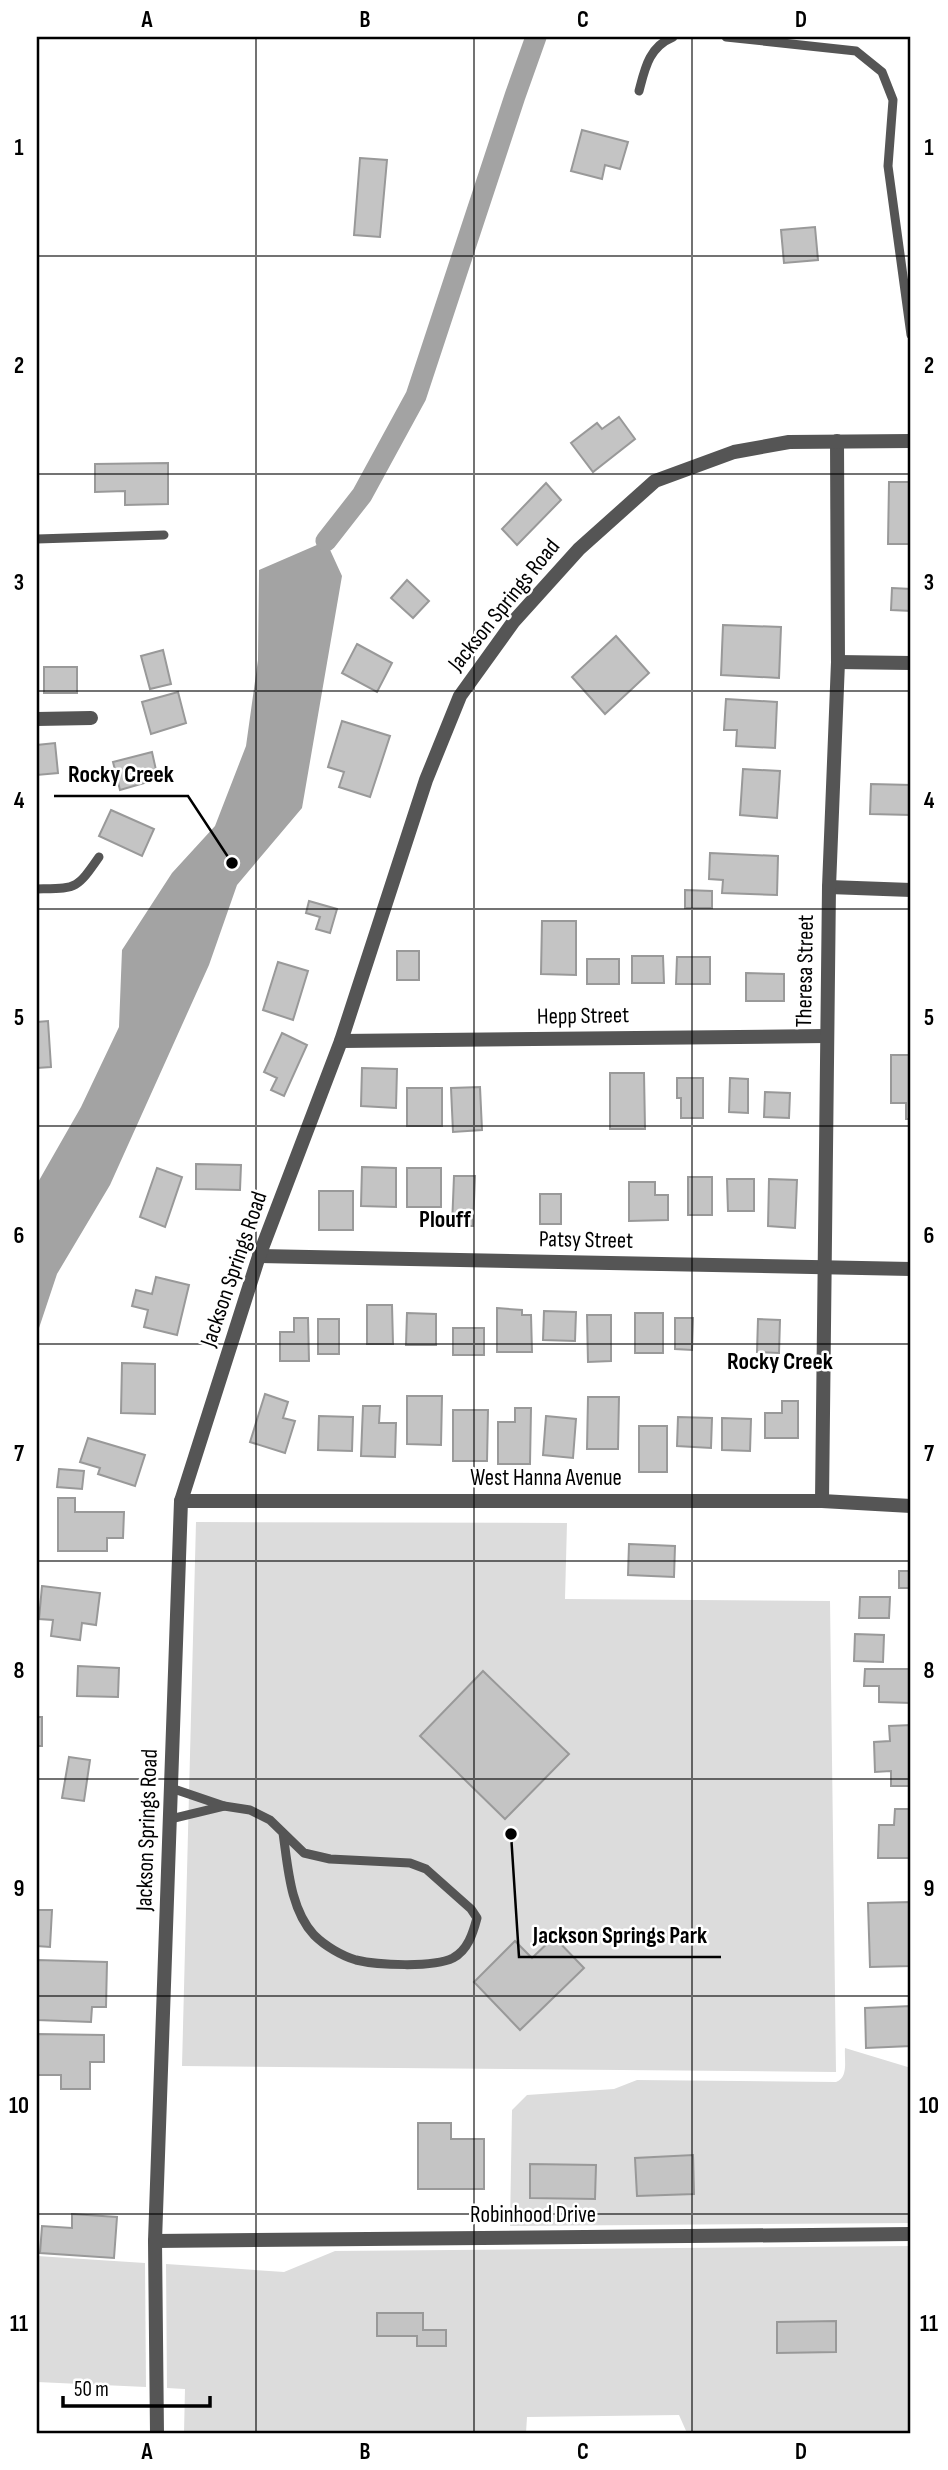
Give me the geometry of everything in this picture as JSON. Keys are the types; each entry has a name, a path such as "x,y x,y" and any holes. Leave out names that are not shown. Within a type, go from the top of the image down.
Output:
{"street":[{"name":"Theresa Street","path":"822,1501 826,1036 838,662 837,441"},
{"name":"Jackson Springs Road","path":"157,2433 155,2241 181,1501 259,1256 341,1041 421,793 460,696 514,621 579,549 654,481 734,452 789,442 911,441"},
{"path":"838,662 911,663"},
{"path":"37,719 91,718"},
{"path":"829,887 911,890"},
{"name":"Hepp Street","path":"341,1041 826,1036"},
{"name":"Patsy Street","path":"259,1256 911,1269"},
{"name":"West Hanna Avenue","path":"181,1501 822,1501 911,1506"},
{"name":"Robinhood Drive","path":"155,2241 911,2234"}],"lane":[{"path":"639,91 649,56 663,41 673,37"},
{"path":"726,37 856,51 882,72 892,100 888,166 911,335"},
{"path":"37,539 164,535"},
{"path":"37,889 72,888 85,877 99,857"},
{"path":"171,1788 224,1806 250,1810 270,1820 304,1853 330,1859 410,1863 426,1869 477,1917 472,1938 454,1957 436,1962 397,1964 356,1960 336,1951 314,1935 300,1913 292,1889 282,1833"},
{"path":"170,1819 224,1806"}],"shaded area":[{"path":"326,541 342,576 302,808 237,885 209,965 110,1185 57,1274 37,1334 37,1184 81,1107 119,1027 122,950 172,873 215,826 246,746 258,660 259,570"},
{"path":"196,1522 567,1523 565,1599 830,1601 836,2072 182,2066"},
{"path":"845,2048 911,2068 911,2223 510,2226 512,2110 527,2095 614,2089 637,2080 836,2082 843,2076"},
{"path":"911,2246 911,2433 687,2433 679,2415 527,2417 526,2433 184,2433 185,2389 167,2388 166,2264 284,2272 335,2251"},
{"path":"37,2256 145,2263 146,2387 37,2382"}],"building":[{"path":"582,130 628,142 620,169 605,165 602,179 571,171"},
{"path":"360,158 387,160 380,237 354,235"},
{"path":"815,227 818,260 784,263 781,230"},
{"path":"619,417 635,439 593,472 571,443 597,423 602,429"},
{"path":"168,463 168,504 125,505 125,491 95,492 95,464"},
{"path":"889,482 911,482 911,544 888,544"},
{"path":"546,483 561,500 517,545 502,529"},
{"path":"407,580 429,601 413,618 391,598"},
{"path":"892,588 911,589 911,611 891,610"},
{"path":"723,625 781,627 779,678 721,675"},
{"path":"616,636 649,673 605,714 572,677"},
{"path":"357,644 392,663 377,692 342,673"},
{"path":"163,650 171,684 150,689 141,656"},
{"path":"44,667 77,667 77,693 44,693"},
{"path":"178,692 186,723 151,734 142,702"},
{"path":"726,699 777,702 775,748 736,746 737,730 724,730"},
{"path":"342,721 390,736 370,797 339,787 344,772 328,767"},
{"path":"55,743 58,773 37,775 37,745"},
{"path":"152,752 158,779 120,790 113,762"},
{"path":"743,769 780,771 777,818 740,815"},
{"path":"871,784 911,785 911,815 870,814"},
{"path":"111,810 154,829 142,856 99,836"},
{"path":"710,853 778,856 777,895 722,893 723,880 709,879"},
{"path":"685,890 712,891 712,908 685,908"},
{"path":"309,901 337,909 330,933 316,929 320,917 306,913"},
{"path":"542,921 576,921 576,975 541,974"},
{"path":"397,951 419,951 419,980 397,980"},
{"path":"632,956 663,956 664,983 632,983"},
{"path":"677,957 710,957 710,984 676,984"},
{"path":"587,959 619,959 619,984 587,984"},
{"path":"278,962 308,971 293,1020 263,1010"},
{"path":"746,973 784,974 784,1001 746,1001"},
{"path":"48,1021 51,1067 37,1068 37,1022"},
{"path":"282,1033 307,1045 284,1096 271,1090 277,1078 264,1072"},
{"path":"891,1055 911,1055 911,1119 906,1119 906,1103 891,1103"},
{"path":"362,1068 397,1069 396,1108 361,1106"},
{"path":"610,1073 644,1073 645,1129 610,1129"},
{"path":"677,1078 703,1078 703,1118 681,1118"},
{"path":"730,1078 748,1079 748,1113 729,1112"},
{"path":"480,1087 482,1130 453,1132 451,1088"},
{"path":"407,1088 442,1088 442,1126 407,1126"},
{"path":"765,1092 790,1093 789,1118 764,1117"},
{"path":"196,1164 241,1165 240,1190 196,1189"},
{"path":"362,1167 396,1168 396,1207 361,1206"},
{"path":"157,1168 182,1177 165,1227 140,1217"},
{"path":"407,1168 441,1168 441,1207 407,1207"},
{"path":"454,1176 475,1176 473,1226 452,1226"},
{"path":"688,1177 712,1177 712,1215 688,1215"},
{"path":"727,1179 754,1179 754,1211 728,1211"},
{"path":"769,1179 797,1180 795,1228 768,1226"},
{"path":"629,1182 655,1182 655,1195 668,1195 668,1220 629,1221"},
{"path":"319,1191 353,1191 353,1230 319,1230"},
{"path":"540,1194 561,1194 561,1224 540,1224"},
{"path":"156,1277 189,1285 177,1335 144,1327 148,1310 132,1306 136,1290 152,1294"},
{"path":"367,1305 392,1305 393,1344 367,1344"},
{"path":"497,1308 522,1310 522,1315 531,1315 532,1352 497,1352"},
{"path":"544,1311 576,1312 575,1341 543,1340"},
{"path":"407,1313 436,1314 436,1345 406,1345"},
{"path":"635,1313 663,1313 663,1353 635,1353"},
{"path":"587,1315 611,1315 611,1361 588,1362"},
{"path":"294,1318 308,1318 309,1361 280,1361 280,1332 294,1332"},
{"path":"675,1318 693,1318 692,1350 675,1349"},
{"path":"318,1319 339,1319 339,1354 318,1354"},
{"path":"758,1319 780,1320 779,1353 757,1352"},
{"path":"453,1328 484,1328 484,1355 453,1355"},
{"path":"122,1363 155,1364 155,1414 121,1413"},
{"path":"265,1394 288,1402 283,1418 295,1421 285,1453 250,1442"},
{"path":"407,1396 442,1396 441,1445 407,1444"},
{"path":"588,1397 619,1397 618,1449 587,1449"},
{"path":"782,1401 798,1401 798,1438 765,1438 765,1413 782,1413"},
{"path":"363,1406 380,1406 379,1423 396,1423 395,1457 361,1456"},
{"path":"515,1408 531,1408 530,1464 498,1464 498,1422 515,1422"},
{"path":"453,1410 488,1410 487,1461 453,1461"},
{"path":"319,1416 353,1417 352,1451 318,1450"},
{"path":"546,1416 576,1419 573,1458 543,1455"},
{"path":"678,1417 712,1418 711,1448 677,1446"},
{"path":"722,1418 751,1419 750,1451 722,1450"},
{"path":"639,1426 667,1426 667,1472 639,1472"},
{"path":"88,1438 145,1455 135,1486 98,1474 100,1468 80,1462"},
{"path":"59,1469 84,1471 82,1489 57,1487"},
{"path":"58,1498 75,1498 75,1512 124,1512 123,1538 107,1538 107,1551 58,1551"},
{"path":"629,1544 675,1546 674,1577 628,1575"},
{"path":"899,1571 911,1571 911,1588 899,1588"},
{"path":"42,1586 100,1593 96,1625 82,1623 80,1640 51,1636 53,1620 39,1619"},
{"path":"860,1597 890,1597 889,1618 859,1618"},
{"path":"855,1634 884,1635 883,1662 854,1661"},
{"path":"78,1666 119,1668 118,1697 77,1696"},
{"path":"865,1669 911,1669 911,1703 879,1702 879,1686 864,1686"},
{"path":"483,1671 569,1754 505,1819 420,1736"},
{"path":"37,1717 42,1717 42,1746 37,1746"},
{"path":"911,1725 911,1786 891,1786 891,1771 875,1772 874,1742 890,1741 889,1726"},
{"path":"69,1757 90,1760 84,1801 62,1798"},
{"path":"895,1809 911,1809 910,1858 878,1858 879,1825 894,1825"},
{"path":"911,1902 911,1966 870,1967 868,1903"},
{"path":"37,1910 52,1910 50,1947 37,1946"},
{"path":"554,1937 584,1968 520,2030 474,1982 515,1941 532,1958"},
{"path":"37,1960 107,1962 106,2007 92,2007 91,2022 37,2020"},
{"path":"911,2006 911,2046 866,2048 865,2008"},
{"path":"37,2034 104,2035 104,2062 90,2062 90,2089 61,2089 61,2075 37,2075"},
{"path":"418,2123 451,2123 451,2139 484,2139 484,2189 418,2189"},
{"path":"693,2155 694,2194 637,2196 635,2158"},
{"path":"530,2164 596,2165 595,2199 530,2198"},
{"path":"72,2214 117,2217 114,2258 40,2253 42,2226 72,2228"},
{"path":"377,2313 423,2313 423,2330 446,2330 446,2346 417,2346 417,2336 377,2336"},
{"path":"836,2321 836,2352 777,2353 777,2322"}],"waterway":[{"path":"326,541 362,495 416,396 536,37"}],"place":[{"name":"Rocky Creek","path":"232,863"},
{"name":"Jackson Springs Park","path":"511,1834"}],"district":[{"name":"Plouff","path":"445,1219"},
{"name":"Rocky Creek","path":"780,1361"}]}
